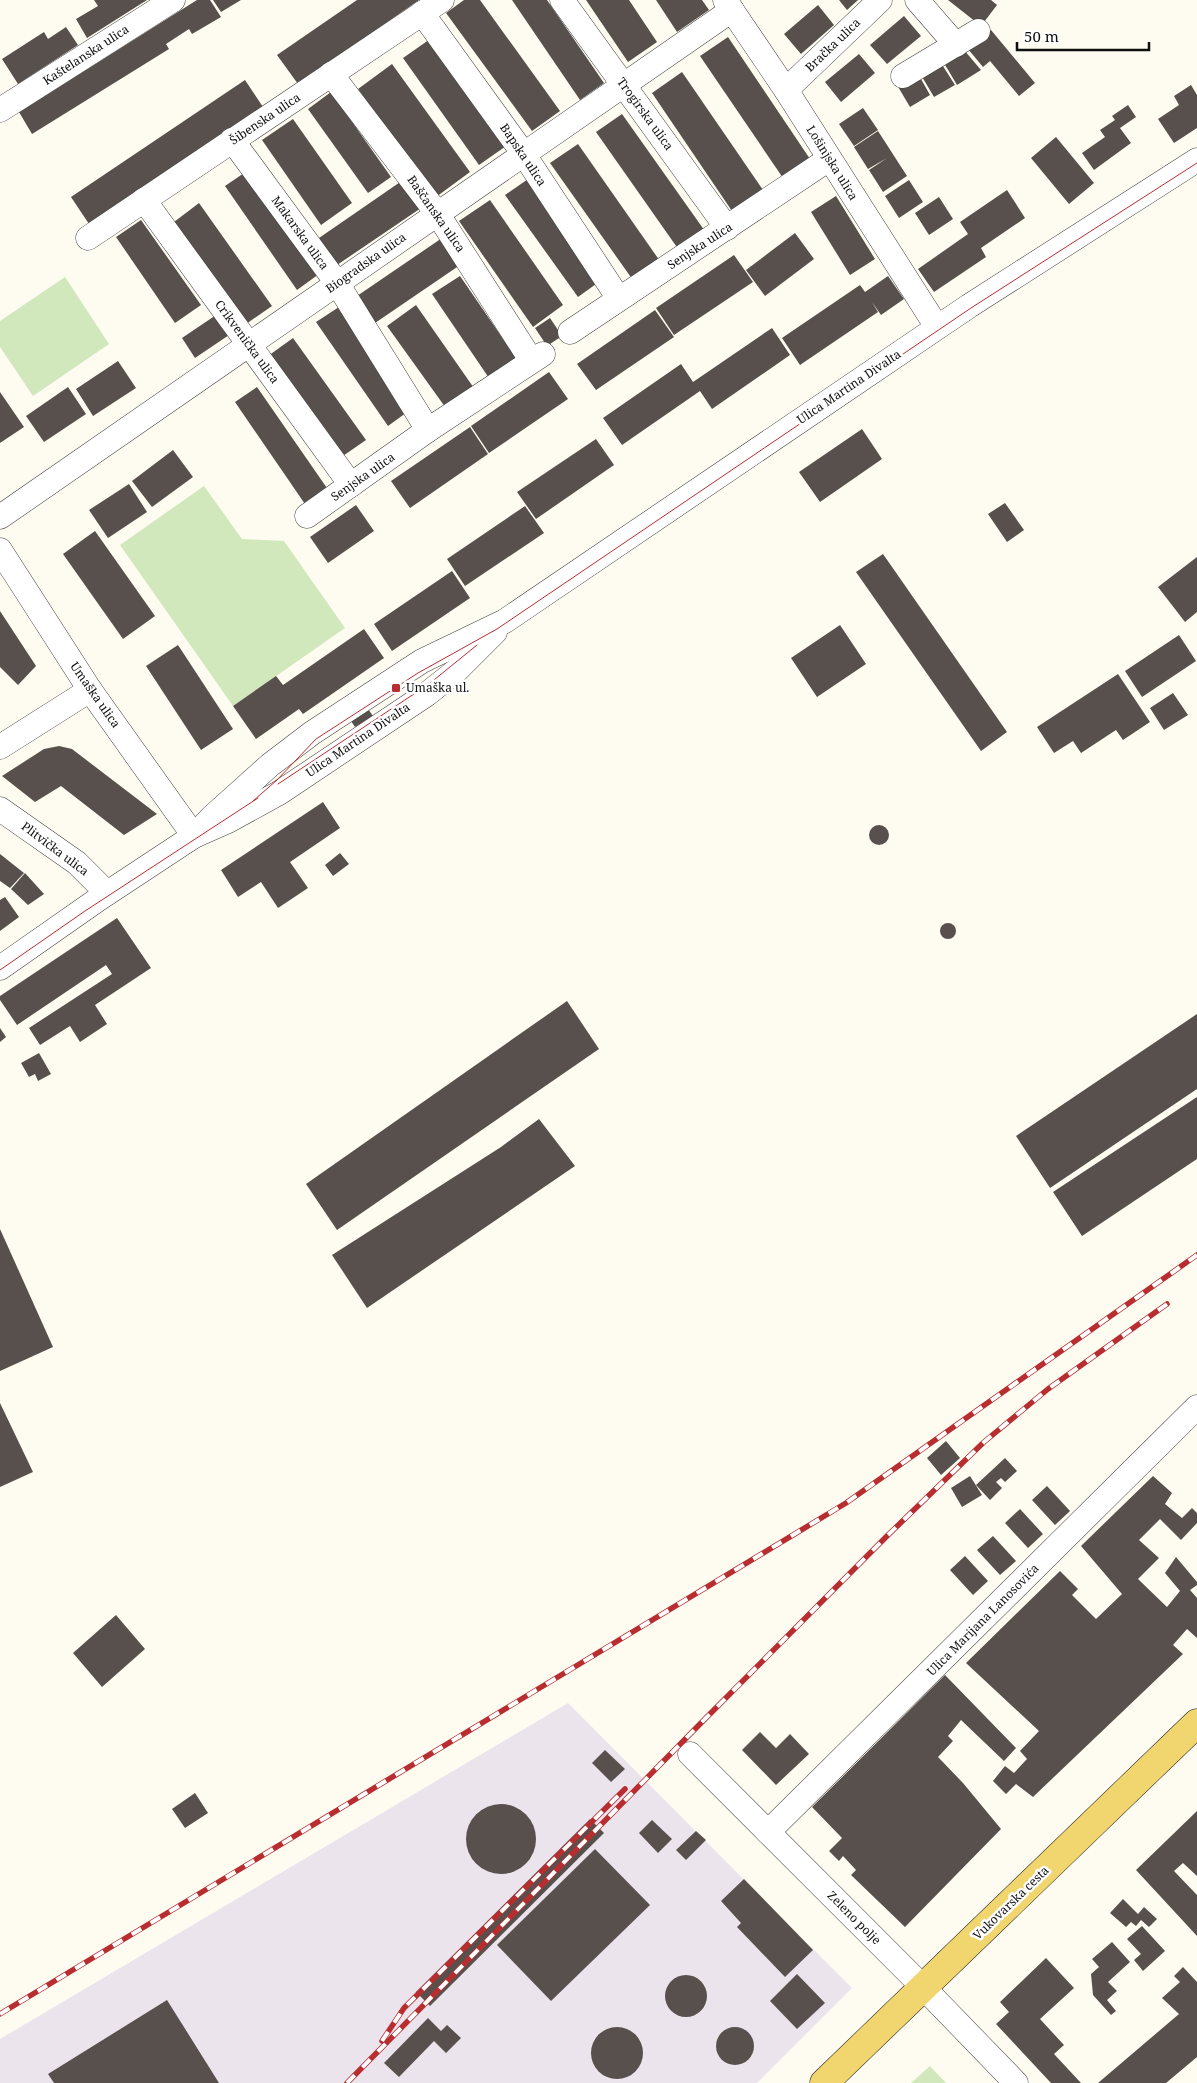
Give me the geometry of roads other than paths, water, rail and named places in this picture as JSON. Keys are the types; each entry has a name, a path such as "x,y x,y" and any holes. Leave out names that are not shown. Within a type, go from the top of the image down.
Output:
{"main road":[{"name":"Vukovarska cesta","path":"824,2083 1197,1723"}],"street":[{"name":"Kaštelanska ulica","path":"0,110 173,0"},
{"name":"Trogirska ulica","path":"562,0 727,228"},
{"name":"Bračka ulica","path":"786,90 880,0"},
{"path":"917,0 956,45"},
{"name":"Biogradska ulica","path":"0,517 523,153 624,85 729,5"},
{"name":"Lošinjska ulica","path":"729,5 786,90 937,327"},
{"name":"Šibenska ulica","path":"88,238 432,6"},
{"name":"Bapska ulica","path":"432,6 523,153 619,299"},
{"path":"903,76 978,31"},
{"name":"Baščanska ulica","path":"331,74 438,213 537,357"},
{"name":"Makarska ulica","path":"232,140 337,283 428,430"},
{"name":"Senjska ulica","path":"570,332 829,159"},
{"name":"Ulica Martina Divalta","path":"194,836 230,800 298,743 422,661 505,621 937,327 1197,160"},
{"name":"Crikvenička ulica","path":"144,200 351,485"},
{"name":"Senjska ulica","path":"307,516 428,430 537,357"},
{"name":"Umaška ulica","path":"0,550 90,690 194,836"},
{"name":"Ulica Martina Divalta","path":"0,968 107,893 194,836 237,816 279,792 427,694 456,672 505,621"},
{"path":"0,747 90,690"},
{"name":"Plitvička ulica","path":"0,809 77,863 107,893"},
{"name":"Ulica Marijana Lanosovića","path":"768,1832 1197,1407"},
{"name":"Zeleno polje","path":"690,1754 923,1987 1016,2083"}],"tram line":[{"path":"253,801 277,780 316,739 418,673 497,629 971,308 1197,163"},
{"path":"278,784 429,684 477,645"},
{"path":"0,970 85,911 258,798"}],"railway":[{"path":"0,2014 846,1503 1197,1255"},
{"path":"347,2083 699,1725 887,1536 984,1442 1048,1389 1167,1304"},
{"path":"382,2041 404,2008 625,1789"}],"place":[{"name":"Umaška ul.","path":"396,688"}]}
